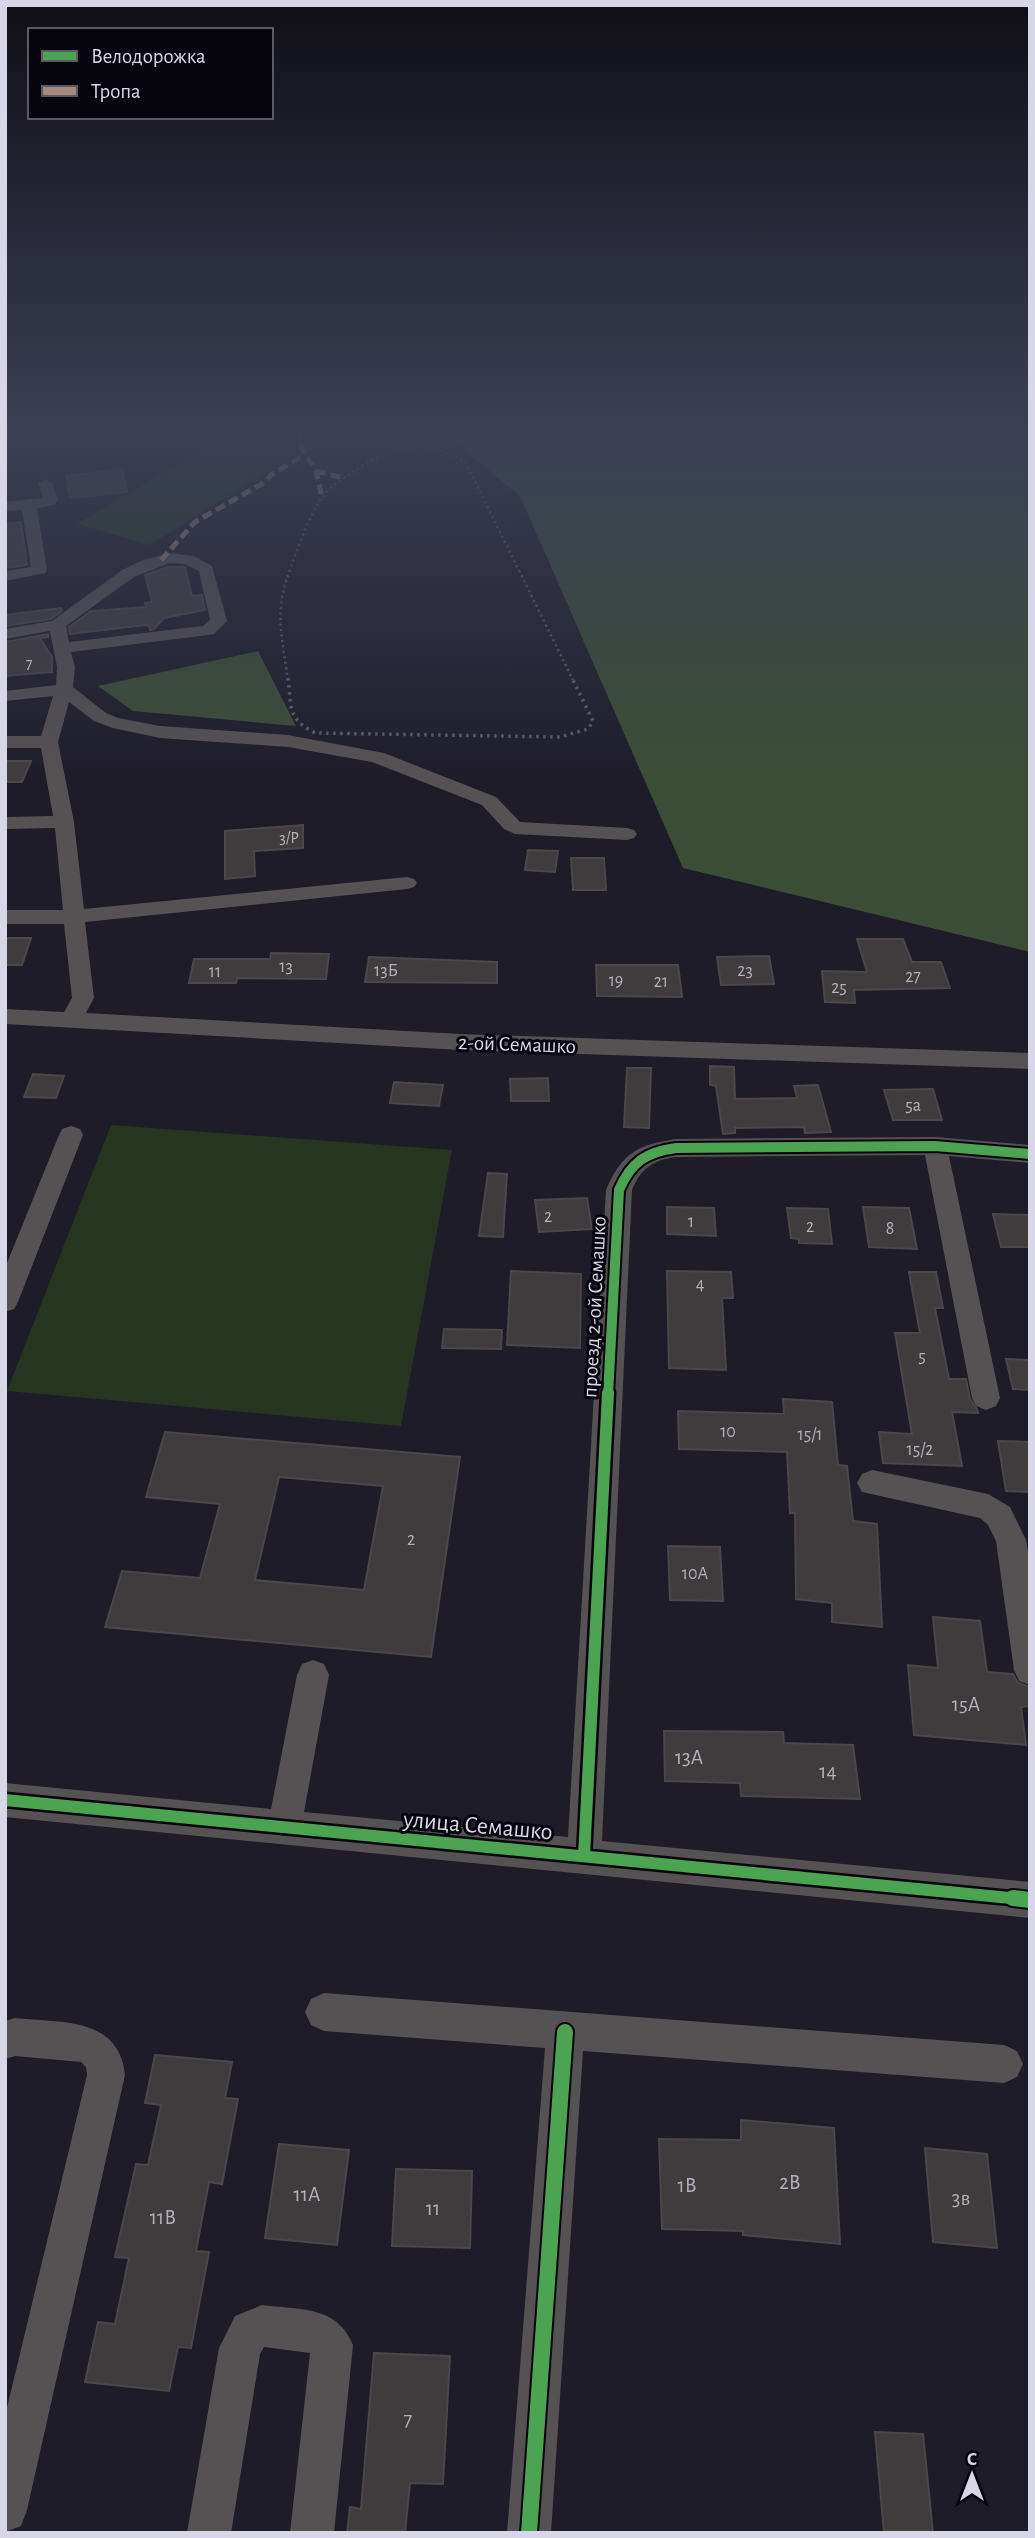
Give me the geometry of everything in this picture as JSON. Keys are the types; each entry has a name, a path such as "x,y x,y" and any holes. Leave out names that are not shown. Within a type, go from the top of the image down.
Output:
{"street":[{"path":"5,576 39,570 36,547"},
{"path":"5,635 57,625 134,569 149,562 188,559 206,569 219,621 216,626 208,630 64,648"},
{"path":"57,625 64,648 64,689 49,743 64,822 83,998 72,1018"},
{"path":"5,695 64,689 100,717 132,728 288,741 377,757 488,802 500,810 508,823 515,828 627,834"},
{"path":"5,742 49,743"},
{"path":"5,823 64,822"},
{"path":"5,917 74,917 407,883"},
{"name":"2-ой Семашко","path":"5,1016 460,1042 1030,1061"},
{"path":"5,1302 71,1135"},
{"path":"935,1146 986,1398"},
{"name":"проезд 2-ой Семашко","path":"584,1856 619,1190 626,1172 639,1158 656,1151 676,1148 935,1146 1030,1154"},
{"path":"872,1483 988,1507 999,1516 1011,1540 1030,1670"},
{"path":"284,1828 313,1675"},
{"name":"улица Семашко","path":"5,1800 1030,1900"},
{"path":"324,2012 1003,2064"},
{"path":"529,2533 565,2032"},
{"path":"5,2040 15,2037 84,2044 95,2048 105,2059 106,2076 5,2510"},
{"path":"209,2533 240,2348 250,2331 262,2326 321,2334 332,2345 312,2533"}],"path":[{"path":"301,547 283,591 281,632 293,716 298,724 315,733 559,737 578,734 588,729 593,721 505,547"}],"green space":[{"path":"543,547 1030,547 1030,952 683,868"},
{"path":"258,651 296,726 133,711 98,686"},
{"path":"111,1125 452,1150 401,1426 7,1391"}],"building":[{"path":"5,547 25,547 27,565 5,568"},
{"path":"168,567 185,567 192,596 202,595 205,610 164,618 150,630 146,625 70,634 69,627 91,611 146,607 145,603 152,602 145,575"},
{"path":"61,608 62,611 51,619 5,626 5,615"},
{"path":"48,634 48,637 40,638 52,657 52,672 5,676 5,642"},
{"path":"5,761 31,761 22,782 5,782"},
{"path":"303,825 303,848 254,851 255,876 225,879 225,831"},
{"path":"528,850 558,851 555,872 525,870"},
{"path":"571,858 604,858 606,890 573,890"},
{"path":"5,938 31,938 22,965 5,965"},
{"path":"857,939 903,939 912,962 941,962 950,988 854,990 855,1003 825,1002 822,971 867,972"},
{"path":"271,953 329,954 326,979 237,978 236,983 189,983 194,959 270,959"},
{"path":"769,956 774,984 721,985 717,957"},
{"path":"369,957 497,962 497,983 365,982"},
{"path":"596,965 678,965 682,997 597,996"},
{"path":"710,1066 734,1067 735,1099 797,1098 794,1086 818,1085 831,1132 805,1133 804,1127 735,1128 735,1133 723,1134 716,1086 710,1085"},
{"path":"627,1068 651,1068 649,1128 624,1127"},
{"path":"33,1074 64,1076 56,1098 24,1097"},
{"path":"548,1078 549,1101 511,1101 510,1079"},
{"path":"394,1082 443,1085 439,1106 390,1103"},
{"path":"933,1089 942,1120 893,1120 884,1090"},
{"path":"488,1173 507,1174 503,1237 479,1236"},
{"path":"587,1198 592,1229 539,1232 535,1200"},
{"path":"667,1207 714,1208 716,1236 667,1234"},
{"path":"863,1207 909,1208 917,1249 869,1247"},
{"path":"787,1208 828,1209 832,1244 799,1243 799,1239 791,1238"},
{"path":"993,1214 1030,1215 1030,1247 1001,1247"},
{"path":"511,1271 581,1274 580,1348 507,1345"},
{"path":"667,1271 731,1272 733,1298 722,1298 726,1370 669,1368"},
{"path":"909,1272 936,1272 943,1308 935,1308 949,1379 966,1379 970,1399 977,1409 978,1413 952,1412 962,1466 883,1463 879,1432 912,1434 895,1333 920,1333"},
{"path":"444,1329 502,1330 501,1349 442,1348"},
{"path":"1006,1359 1030,1360 1030,1390 1013,1389"},
{"path":"783,1399 832,1402 838,1465 847,1466 853,1521 877,1524 882,1627 832,1622 832,1603 796,1599 795,1513 790,1513 787,1452 679,1449 678,1411 784,1414"},
{"path":"165,1432 460,1457 431,1657 105,1627 122,1571 200,1578 220,1504 146,1497","holes":["279,1477 383,1486 364,1590 255,1580"]},
{"path":"998,1441 1030,1442 1030,1492 1006,1491"},
{"path":"668,1546 720,1547 723,1601 670,1600"},
{"path":"933,1617 980,1621 987,1672 1013,1674 1018,1683 1030,1687 1030,1706 1021,1707 1026,1745 914,1735 908,1665 938,1668"},
{"path":"664,1731 783,1732 784,1743 853,1745 860,1799 741,1796 740,1783 665,1781"},
{"path":"155,2055 232,2062 225,2098 238,2099 222,2184 209,2182 196,2251 209,2252 191,2348 178,2347 169,2391 85,2382 98,2322 115,2324 129,2258 115,2257 136,2164 148,2165 161,2105 145,2103"},
{"path":"741,2120 834,2128 840,2244 743,2235 743,2231 662,2229 659,2139 741,2140"},
{"path":"279,2144 349,2150 337,2245 265,2238"},
{"path":"925,2148 987,2154 997,2248 933,2242"},
{"path":"396,2169 472,2171 470,2248 392,2246"},
{"path":"374,2353 450,2356 443,2484 410,2483 405,2533 347,2533 350,2507 361,2509"},
{"path":"875,2432 923,2434 933,2533 884,2533"}],"marked path":[{"path":"161,560 172,547"}],"cycle path":[{"path":"584,1856 619,1190 628,1170 640,1158 676,1148 935,1146 1030,1154"},
{"path":"5,1800 1030,1900"},
{"path":"529,2533 565,2032"}]}
